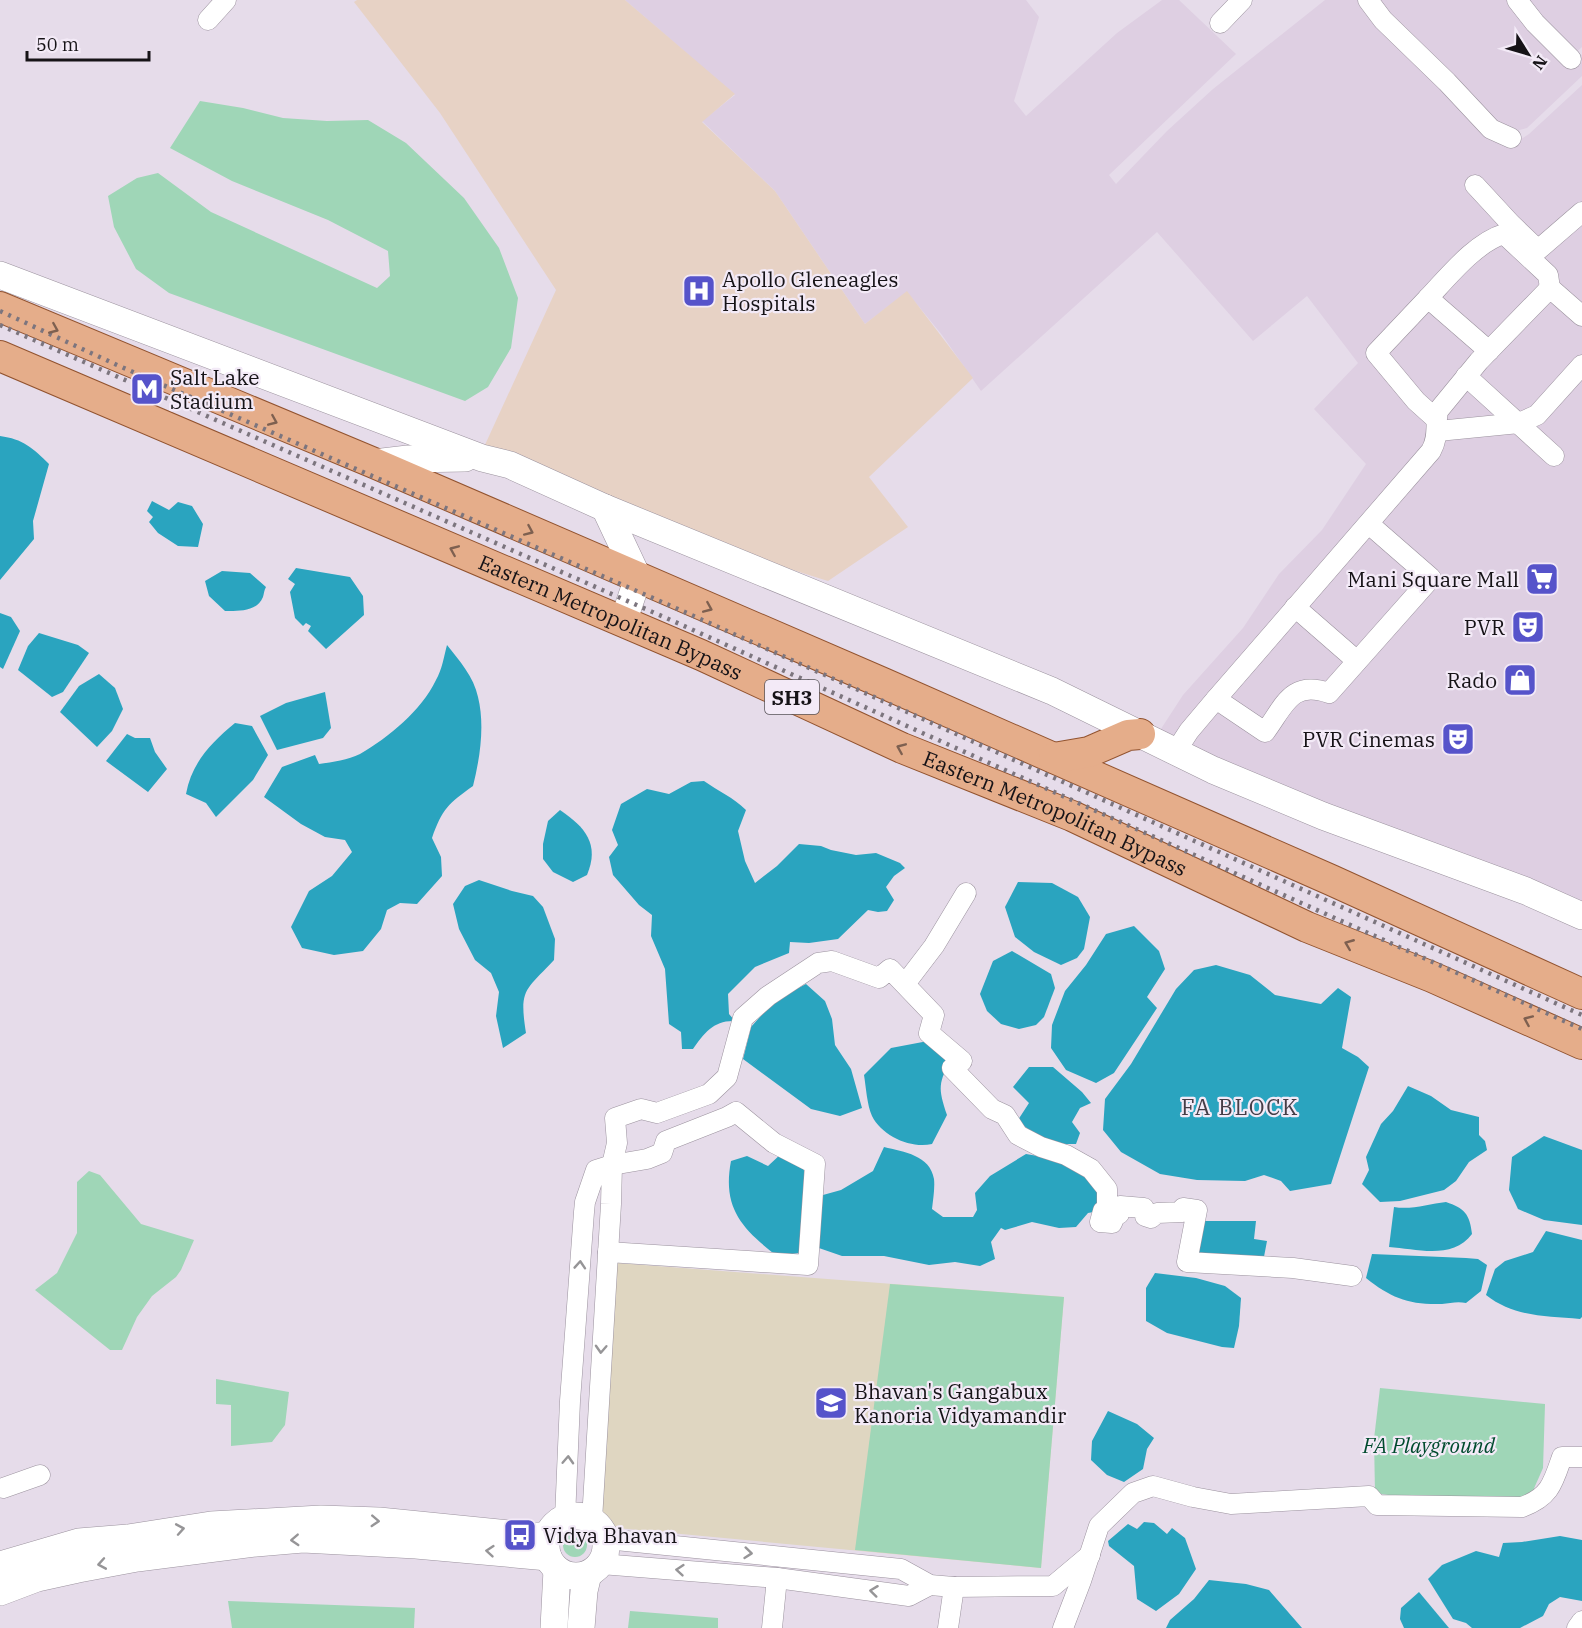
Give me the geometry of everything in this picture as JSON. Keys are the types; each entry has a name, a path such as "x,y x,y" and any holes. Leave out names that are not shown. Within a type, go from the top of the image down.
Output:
{"main road":[{"name":"SH3","path":"0,307 374,463 1054,758 1582,994"},
{"name":"Eastern Metropolitan Bypass","path":"0,357 701,655 902,748 1072,816 1307,927 1432,977 1582,1044"},
{"path":"1054,758 1089,752 1128,735 1140,734"}],"street":[{"path":"208,20 226,0"},
{"path":"1220,23 1242,0"},
{"path":"1368,0 1383,20 1448,82 1491,129 1511,138"},
{"path":"1517,0 1535,23 1571,59"},
{"path":"1475,185 1538,250 1582,212"},
{"path":"1437,425 1376,353 1458,267 1494,237 1504,234 1548,275 1550,288 1582,316"},
{"path":"0,275 482,458 510,465 605,508 1042,687 1214,770 1349,827 1526,891 1582,916"},
{"path":"1176,751 1189,731 1216,699 1431,451 1438,411 1466,376 1550,288"},
{"path":"1428,298 1489,351"},
{"path":"1437,425 1519,423 1537,415 1582,365"},
{"path":"1466,376 1554,456"},
{"path":"374,463 408,459 482,458"},
{"path":"605,508 638,578 623,622"},
{"path":"1216,699 1265,732 1293,694 1300,690 1318,689 1329,693 1357,661 1440,580 1369,524"},
{"path":"1296,607 1357,661"},
{"path":"905,984 934,946 966,893"},
{"path":"581,1628 584,1591 597,1549 612,1165 617,1143 615,1118 641,1108 657,1113 709,1094 727,1077 743,1018 768,996 818,963 832,961 879,978 890,969 934,1015 929,1033 962,1061 952,1068 992,1109 1005,1115 1018,1135 1041,1147 1066,1155 1094,1172 1107,1189 1107,1209 1103,1211 1100,1222 1112,1223 1116,1214 1119,1214 1120,1206 1144,1208 1145,1216 1151,1218 1157,1213 1182,1212 1183,1208 1197,1210 1187,1262 1293,1268 1352,1276"},
{"path":"554,1628 555,1545 570,1401 585,1202 596,1170 647,1159 662,1153 666,1141 727,1118 736,1112 774,1143 815,1164 808,1265 608,1252"},
{"path":"1063,1628 1099,1526 1133,1493 1153,1486 1231,1504 1369,1496 1377,1505 1522,1507 1539,1501 1552,1483 1562,1457 1582,1457"},
{"path":"1,1486 40,1475"},
{"path":"0,1565 79,1542 128,1538 190,1527 303,1539 416,1545 555,1545 581,1516 597,1549"},
{"path":"0,1592 37,1578 256,1533"},
{"path":"555,1545 574,1577 597,1549"},
{"path":"597,1549 777,1578 909,1596 930,1585"},
{"path":"597,1549 901,1569 930,1585 954,1587 1053,1586 1090,1555"},
{"path":"772,1628 777,1578"},
{"path":"948,1628 954,1587"},
{"path":"1577,1628 1582,1621"}],"shaded area":[{"name":"Apollo Gleneagles Hospitals","path":"357,0 625,0 735,94 702,122 775,191 865,324 907,291 973,378 869,477 908,527 828,581 729,550 484,447 556,290 440,113 354,2"},
{"path":"625,0 1026,0 1039,17 1014,101 1026,116 1117,33 1162,0 1179,0 1236,54 1109,175 1116,184 1167,131 1213,89 1325,0 1363,0 1515,143 1529,134 1582,85 1582,207 1539,245 1542,261 1582,223 1582,911 1157,735 1183,695 1243,628 1279,574 1322,530 1366,464 1314,409 1358,363 1307,296 1253,341 1157,232 981,391 942,335 907,292 865,324 775,191 702,121 735,95"},
{"path":"1374,0 1512,0 1570,62 1582,55 1582,76 1527,128 1509,133 1492,124"},
{"path":"1523,0 1582,0 1582,47 1573,55"},
{"name":"Bhavan's Gangabux Kanoria Vidyamandir","path":"617,1263 1064,1297 1041,1568 617,1528 600,1509"}],"green space":[{"path":"200,101 283,118 327,121 368,120 406,143 464,198 499,248 518,298 511,348 488,387 465,401 169,293 136,269 114,227 108,196 137,178 158,173 211,212 377,288 390,276 388,251 328,220 232,181 170,148"},
{"path":"89,1171 100,1175 141,1224 194,1240 181,1270 176,1277 152,1296 137,1317 122,1350 110,1350 35,1290 57,1273 77,1233 77,1182"},
{"path":"890,1284 1064,1297 1041,1568 855,1550"},
{"path":"216,1379 289,1392 285,1425 272,1442 231,1446 231,1405 216,1404"},
{"name":"FA Playground","path":"1380,1388 1545,1404 1543,1468 1532,1493 1519,1499 1395,1496 1375,1493 1374,1439"},
{"path":"575,1533 584,1536 587,1545 584,1554 575,1557 566,1554 563,1545 566,1536"},
{"path":"228,1601 415,1608 414,1628 232,1628"},
{"path":"630,1611 718,1618 718,1628 628,1628"}],"water":[{"path":"0,436 15,439 27,445 49,464 33,521 34,539 0,580"},
{"path":"152,501 169,510 178,502 192,506 203,524 198,547 178,546 158,533 149,522 153,517 147,511"},
{"path":"296,568 350,577 363,596 364,615 326,649 308,631 311,626 306,623 303,626 295,618 290,592 295,584 288,579"},
{"path":"222,571 250,573 266,587 260,602 247,610 225,611 209,596 205,581"},
{"path":"0,613 11,617 20,631 3,669 0,667"},
{"path":"39,633 78,645 89,653 63,692 52,697 18,670 28,646"},
{"path":"447,645 466,669 476,690 481,730 480,753 473,786 447,808 432,838 441,857 442,876 417,904 400,903 387,910 381,929 363,951 334,955 302,948 291,927 309,891 332,876 352,852 345,840 325,837 301,824 264,797 282,767 315,755 319,764 350,758 360,754 393,731 413,713 430,691 440,672"},
{"path":"99,674 115,688 123,709 112,731 97,747 60,712 79,686"},
{"path":"325,692 331,728 323,738 277,750 260,716 286,703"},
{"path":"235,723 252,726 268,755 253,780 216,817 206,803 186,794 193,772 204,754"},
{"path":"127,734 135,738 150,738 155,752 167,769 148,792 106,761"},
{"path":"704,781 746,810 738,831 745,861 755,883 777,866 799,844 821,846 856,855 876,853 900,863 905,868 894,876 886,887 894,900 887,911 868,910 838,939 809,943 790,942 789,953 755,967 728,994 729,1014 735,1021 715,1025 693,1049 682,1049 681,1032 669,1024 665,969 651,936 652,915 639,905 613,875 609,857 618,845 612,830 621,804 647,789 669,794 691,782"},
{"path":"560,810 577,823 591,845 591,864 587,875 573,882 553,872 543,859 543,844 548,821"},
{"path":"479,880 533,896 543,907 555,939 554,960 526,992 523,1007 526,1033 503,1048 496,1016 499,992 491,973 475,960 459,929 453,904 465,886"},
{"path":"1018,882 1052,883 1078,897 1090,917 1084,949 1077,958 1061,965 1034,952 1015,937 1005,907"},
{"path":"1134,926 1159,951 1165,969 1147,997 1157,1008 1114,1073 1096,1083 1066,1070 1051,1048 1052,1025 1065,991 1086,965 1106,934"},
{"path":"1012,951 1051,974 1055,988 1044,1017 1036,1025 1019,1029 1001,1024 987,1011 980,994 993,961"},
{"path":"1216,965 1250,975 1275,995 1321,1004 1338,988 1351,997 1342,1048 1358,1057 1369,1067 1331,1184 1290,1191 1281,1181 1264,1175 1245,1181 1197,1180 1160,1174 1121,1152 1103,1130 1105,1099 1131,1064 1176,989 1194,970"},
{"path":"806,984 825,1001 832,1019 835,1045 851,1069 862,1108 840,1116 811,1109 743,1059 751,1027 775,1000"},
{"path":"928,1041 952,1058 941,1086 947,1115 932,1144 915,1145 890,1135 877,1123 869,1107 864,1075 891,1048"},
{"path":"1029,1067 1053,1067 1091,1103 1080,1108 1072,1122 1080,1133 1076,1144 1044,1140 1018,1120 1029,1103 1013,1087"},
{"path":"1408,1086 1431,1096 1451,1110 1479,1117 1479,1135 1485,1141 1487,1150 1469,1162 1456,1181 1444,1190 1400,1201 1380,1202 1362,1184 1369,1170 1366,1157 1381,1124 1393,1111"},
{"path":"1544,1136 1582,1150 1582,1225 1544,1220 1518,1209 1509,1190 1512,1157"},
{"path":"884,1147 915,1156 927,1165 934,1179 932,1209 943,1217 973,1217 977,1210 975,1193 990,1176 1026,1154 1067,1161 1090,1169 1104,1210 1088,1213 1076,1227 1059,1228 1032,1222 1005,1230 1001,1228 991,1242 995,1259 980,1266 955,1262 929,1265 884,1256 842,1256 816,1247 823,1195 841,1190 873,1171"},
{"path":"782,1153 795,1158 808,1176 799,1253 777,1256 754,1236 738,1216 729,1192 729,1177 731,1161 747,1156 768,1166"},
{"path":"1446,1202 1462,1209 1470,1221 1472,1234 1464,1242 1445,1250 1434,1251 1389,1247 1394,1207 1413,1207"},
{"path":"1195,1221 1256,1221 1254,1239 1267,1241 1263,1262 1191,1258"},
{"path":"1546,1231 1582,1240 1582,1317 1580,1319 1530,1314 1508,1308 1486,1295 1495,1269 1505,1261 1533,1252"},
{"path":"1372,1254 1478,1259 1487,1265 1481,1291 1466,1303 1420,1303 1392,1295 1366,1278"},
{"path":"1155,1273 1196,1278 1225,1286 1241,1298 1239,1326 1234,1348 1167,1333 1146,1321 1146,1288"},
{"path":"1108,1411 1137,1424 1154,1438 1147,1449 1143,1469 1124,1482 1107,1475 1091,1460 1092,1441"},
{"path":"1144,1522 1154,1523 1167,1534 1172,1528 1185,1538 1196,1569 1179,1594 1156,1611 1137,1599 1134,1566 1109,1546 1108,1541 1128,1524 1137,1529"},
{"path":"1560,1536 1582,1540 1582,1601 1560,1597 1549,1604 1543,1616 1520,1628 1472,1628 1466,1623 1453,1619 1428,1579 1442,1565 1476,1551 1499,1557 1503,1543"},
{"path":"1209,1580 1246,1584 1269,1590 1302,1628 1166,1628 1170,1620 1194,1599"},
{"path":"1419,1592 1449,1628 1404,1628 1400,1619 1401,1608"}],"railway":[{"path":"0,311 117,365 678,609 1582,1015"},
{"path":"0,325 673,621 1582,1029"}],"place":[{"name":"Apollo Gleneagles Hospitals","path":"699,291"},
{"name":"Salt Lake Stadium","path":"147,389"},
{"name":"Mani Square Mall","path":"1542,579"},
{"name":"PVR","path":"1528,627"},
{"name":"Rado","path":"1520,680"},
{"name":"PVR Cinemas","path":"1458,739"},
{"name":"Bhavan's Gangabux Kanoria Vidyamandir","path":"831,1403"},
{"name":"Vidya Bhavan","path":"520,1535"}],"district":[{"name":"FA BLOCK","path":"1240,1106"}]}
